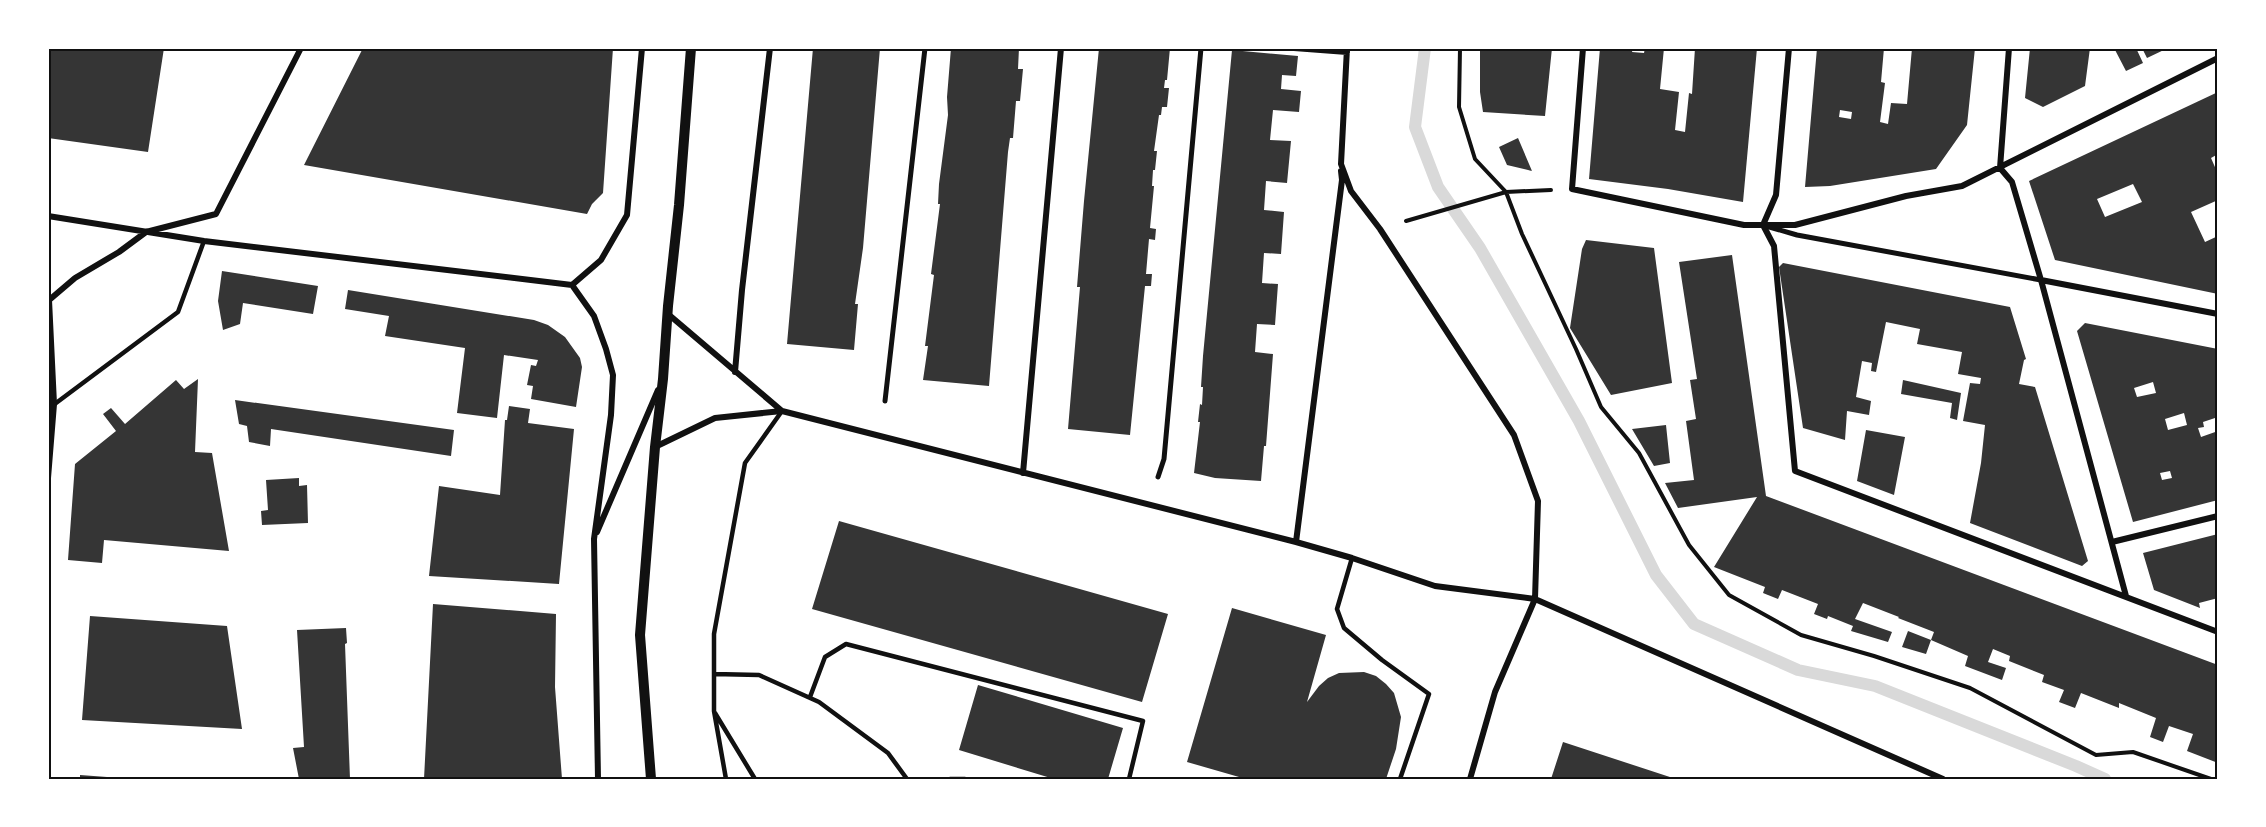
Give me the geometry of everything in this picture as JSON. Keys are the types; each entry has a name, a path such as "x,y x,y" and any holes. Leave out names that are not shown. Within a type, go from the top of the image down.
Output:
{"street":[{"path":"48,478 54,404 48,300 75,278 119,252 146,232 216,214 301,48"},
{"path":"48,216 204,241 572,285 601,260 627,215 642,48"},
{"path":"651,779 640,635 691,48"},
{"path":"735,372 742,290 770,48"},
{"path":"885,401 925,48"},
{"path":"1023,472 1061,48"},
{"path":"1158,477 1164,459 1201,48"},
{"path":"1294,48 1347,50 1342,180 1296,542"},
{"path":"1583,48 1572,189 1744,225 1795,225 1906,196 1962,186 2218,58"},
{"path":"1763,225 1776,195 1789,48"},
{"path":"2009,48 2000,168 2012,182 2041,280 2126,596"},
{"path":"1341,164 1352,191 1380,229 1514,435 1538,501 1535,599 1495,692 1470,779"},
{"path":"1763,225 1797,235 2218,314"},
{"path":"1763,225 1774,246 1795,471 2218,632"},
{"path":"572,285 594,316 613,375 611,415 594,539 598,779"},
{"path":"668,314 782,411"},
{"path":"594,539 663,379"},
{"path":"655,447 715,418 782,411 1296,542 1435,586 1535,599 1944,779"},
{"path":"2112,542 2218,516"}],"lane":[{"path":"48,409 178,312 204,241"},
{"path":"726,779 714,711 714,634 745,463 782,411"},
{"path":"1352,558 1337,609 1344,628 1382,660 1430,694 1400,779"},
{"path":"810,697 825,657 846,644 1143,721 1129,779"},
{"path":"714,674 759,675 810,697 888,753 907,779"},
{"path":"714,711 755,779"},
{"path":"950,779 965,779"}],"path":[{"path":"1460,48 1459,107 1475,159 1506,192 1522,234 1601,407 1639,453 1689,545 1729,595 1801,635 1970,688 2096,755 2133,752 2211,779"},
{"path":"1406,221 1506,192 1572,189"}],"building":[{"path":"48,48 164,48 148,152 48,138"},
{"path":"363,48 613,48 603,193 592,204 587,214 304,165"},
{"path":"813,48 880,48 863,248 855,304 858,304 854,350 787,344"},
{"path":"951,48 1019,48 1018,69 1023,69 1020,101 1016,101 1013,138 1010,138 1008,152 989,386 923,380 934,275 931,274 940,204 938,204 939,184 948,115 947,97"},
{"path":"1099,48 1170,48 1164,88 1169,88 1167,107 1162,107 1161,115 1159,115 1154,151 1157,151 1155,170 1153,170 1152,186 1154,186 1150,228 1156,229 1155,240 1149,239 1146,274 1152,274 1151,286 1145,286 1130,435 1068,429 1080,287 1077,287"},
{"path":"1480,48 1552,48 1545,116 1483,112 1480,92"},
{"path":"1600,48 1633,48 1632,52 1644,53 1645,48 1664,48 1660,89 1679,92 1675,130 1685,132 1689,93 1692,94 1695,48 1757,48 1743,202 1589,179"},
{"path":"1817,48 1884,48 1881,82 1885,83 1880,122 1888,124 1891,103 1907,104 1912,48 1975,48 1967,125 1936,169 1830,186 1805,187","holes":["1840,110 1852,112 1851,119 1839,117"]},
{"path":"2030,48 2090,48 2085,86 2043,107 2025,98"},
{"path":"2114,48 2136,48 2143,63 2126,71"},
{"path":"2142,48 2168,48 2147,58"},
{"path":"1232,50 1298,56 1296,76 1282,75 1281,89 1301,91 1299,112 1273,110 1270,140 1291,141 1287,183 1266,181 1264,210 1284,212 1281,254 1264,253 1262,283 1278,284 1275,325 1257,324 1255,352 1273,354 1261,481 1215,478 1194,473 1200,404 1202,405 1203,356"},
{"path":"2218,92 2218,154 2211,158 2218,174 2218,200 2191,212 2205,242 2218,236 2218,294 2055,260 2029,181","holes":["2133,184 2142,202 2105,217 2097,199"]},
{"path":"1518,138 1532,171 1507,165 1499,147"},
{"path":"1586,240 1654,248 1672,383 1611,395 1570,328 1582,249"},
{"path":"1732,255 1766,496 2218,665 2218,763 2187,751 2193,734 2169,726 2163,742 2150,737 2156,718 2119,703 2119,708 2081,693 2075,708 2059,702 2064,690 2042,682 2044,675 2009,661 2010,656 1993,649 1988,662 2006,668 2002,680 1965,666 1968,656 1931,640 1934,632 1899,617 1863,603 1855,619 1892,632 1888,642 1851,631 1853,626 1828,616 1827,619 1814,614 1818,604 1782,590 1778,599 1763,593 1765,587 1714,567 1757,497 1678,508 1665,483 1694,480 1686,421 1696,419 1690,380 1697,379 1679,262"},
{"path":"1783,263 2010,307 2026,359 2019,384 2035,387 2088,561 2082,566 1970,523 1985,425 1963,421 1970,383 1980,384 1981,378 1958,374 1962,352 1917,344 1920,329 1886,322 1876,372 1871,371 1872,363 1862,361 1856,397 1871,401 1869,415 1847,411 1845,440 1803,428 1779,267"},
{"path":"222,271 318,286 313,314 243,303 240,324 223,330 218,301"},
{"path":"348,290 534,320 548,325 565,337 580,358 582,367 576,407 531,399 533,386 527,385 531,365 536,366 538,360 504,355 497,418 457,413 465,348 385,336 389,316 345,309"},
{"path":"2085,323 2218,349 2218,425 2215,418 2203,422 2204,427 2198,428 2201,437 2218,431 2218,500 2133,522 2077,331","holes":["2153,382 2156,393 2137,397 2134,388","2184,413 2187,425 2168,430 2165,419","2170,471 2172,478 2162,480 2160,473"]},
{"path":"198,379 195,452 212,453 229,551 104,540 102,563 68,560 75,464 116,431 103,414 111,408 125,424 176,380 184,389"},
{"path":"1903,380 1961,393 1957,420 1950,418 1952,403 1901,394"},
{"path":"235,400 454,430 451,456 271,429 270,446 249,442 247,426 239,424"},
{"path":"509,406 530,409 528,423 574,429 559,584 429,576 439,486 500,495 505,420 507,420"},
{"path":"1666,425 1670,463 1654,466 1632,429"},
{"path":"1866,430 1905,437 1894,495 1857,481"},
{"path":"299,478 299,486 307,485 308,523 262,525 261,511 268,510 266,480"},
{"path":"839,521 1168,614 1142,702 812,609"},
{"path":"2218,534 2218,598 2199,603 2200,608 2154,590 2143,553"},
{"path":"433,604 556,614 555,687 562,779 424,779"},
{"path":"1232,608 1326,635 1307,702 1319,686 1328,678 1339,673 1364,672 1376,676 1386,684 1394,693 1401,717 1396,749 1386,779 1246,779 1187,762"},
{"path":"90,616 227,626 242,729 82,720"},
{"path":"346,628 350,779 299,779 293,748 304,747 297,630"},
{"path":"1908,631 1931,640 1926,654 1902,647"},
{"path":"978,685 1123,728 1108,779 1054,779 959,750"},
{"path":"1563,742 1676,779 1551,779"},
{"path":"80,775 107,777 107,779 80,779"}],"waterway":[{"path":"1425,48 1415,127 1438,187 1480,248 1579,421 1656,575 1694,624 1798,670 1875,686 2105,779"}]}
